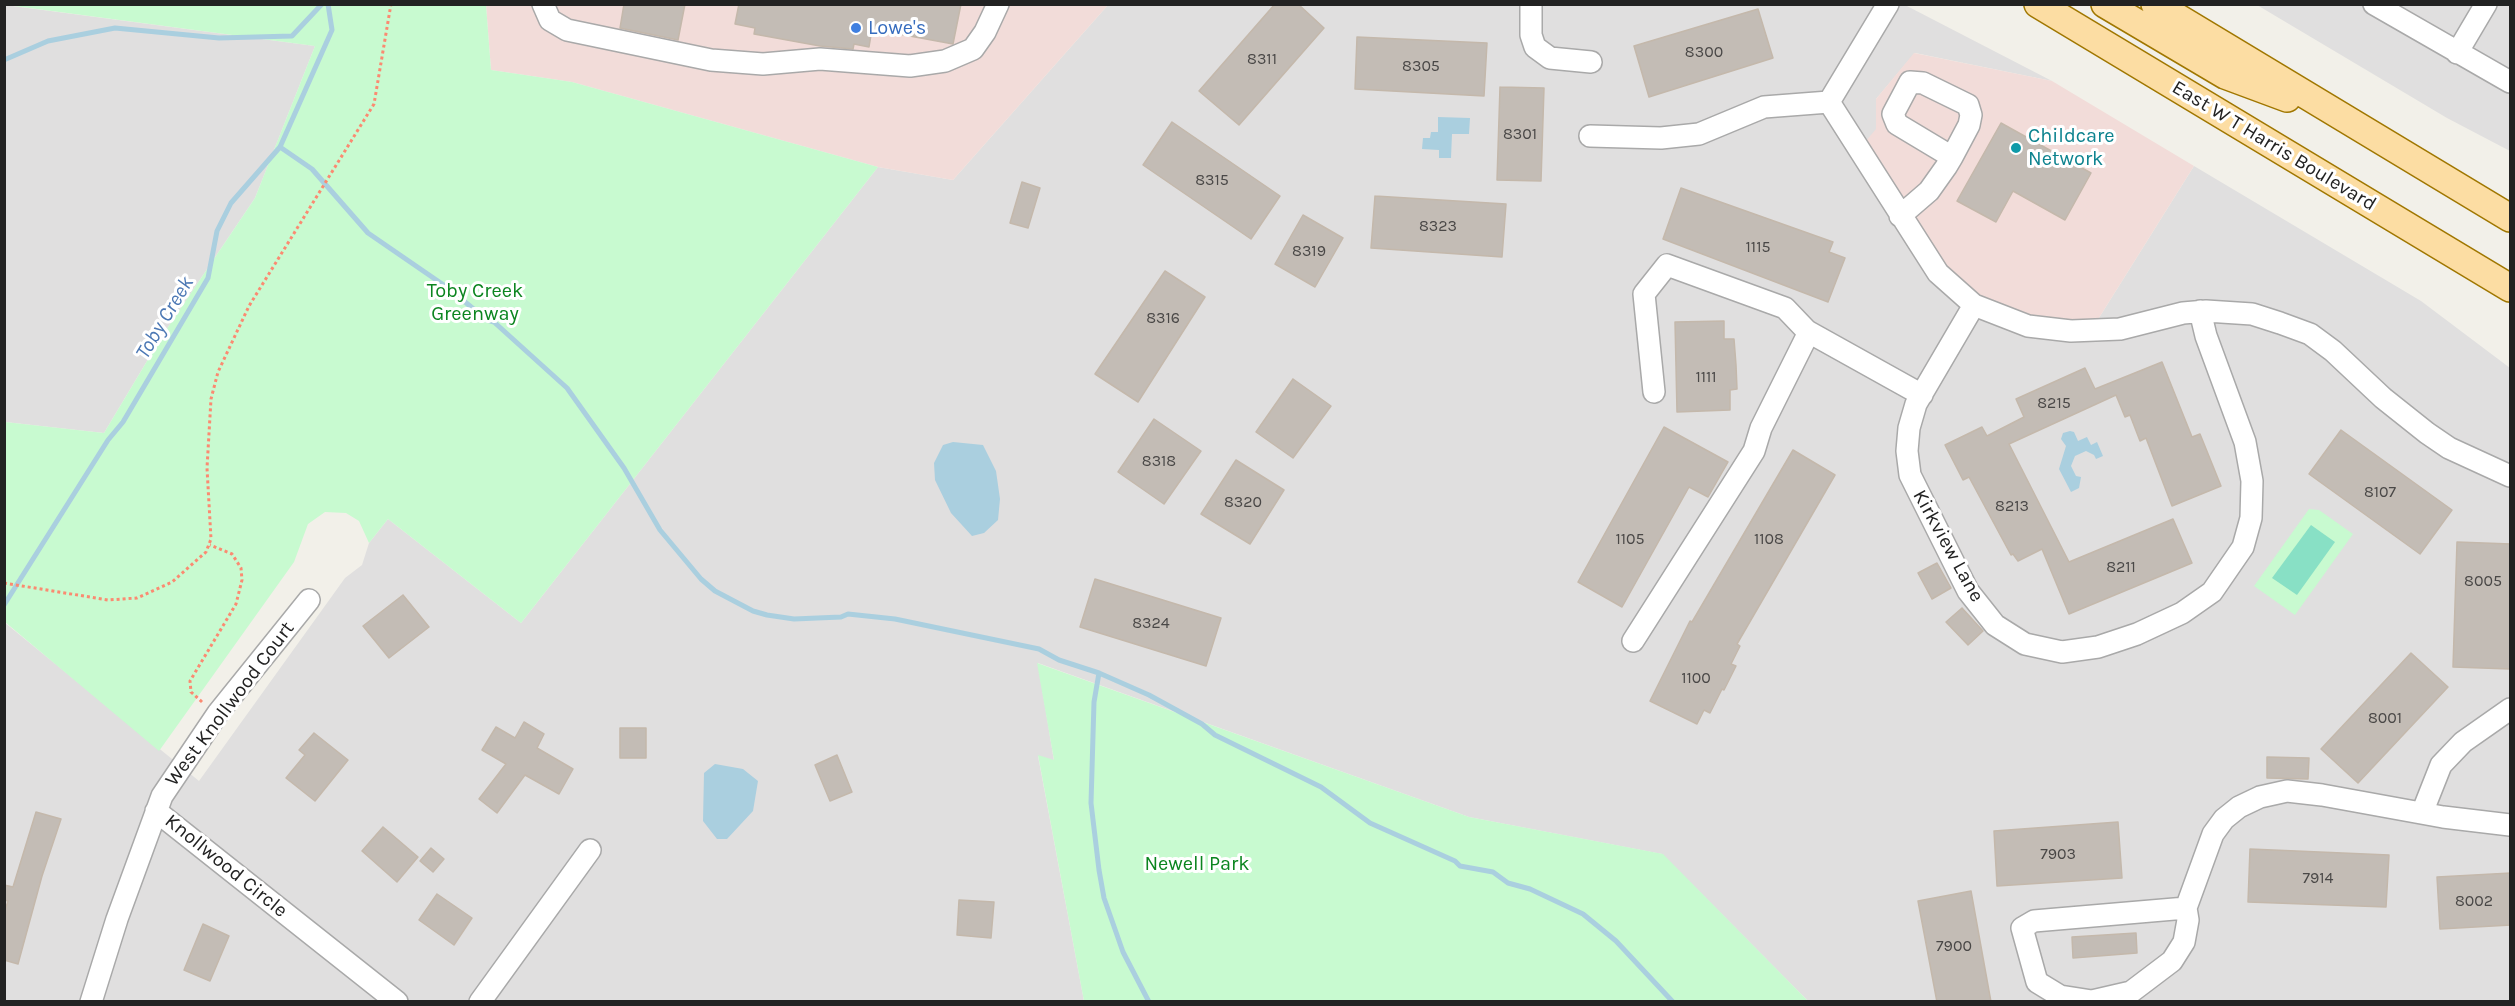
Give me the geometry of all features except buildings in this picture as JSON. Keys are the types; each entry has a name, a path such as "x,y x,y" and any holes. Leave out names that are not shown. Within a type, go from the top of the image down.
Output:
{"main road":[{"name":"East W T Harris Boulevard","path":"2038,4 2511,288"},
{"path":"2104,4 2225,75 2355,125"},
{"path":"2155,4 2511,218"}],"street":[{"path":"543,4 550,20 567,30 711,60 762,64 806,59 831,59 903,66 945,62 973,49 985,32 999,4"},
{"path":"1531,4 1531,35 1535,47 1550,58 1591,62"},
{"path":"1829,102 1888,4"},
{"path":"2374,4 2511,82"},
{"path":"2457,53 2486,4"},
{"path":"1590,136 1661,138 1700,134 1764,107 1829,102"},
{"path":"1829,102 1938,273 1974,305 2028,326 2071,331 2120,329 2200,311 2252,314 2310,334 2333,351 2383,398 2427,433 2449,448 2511,476"},
{"path":"1900,216 1929,191 1952,157"},
{"path":"1654,392 1644,294 1667,265 1785,308 1809,333 1922,395"},
{"name":"Kirkview Lane","path":"1974,305 1922,395 1909,428 1907,451 1910,475 1968,591 1995,625 2025,644 2062,652 2098,647 2137,634 2182,613 2212,592 2242,547 2251,518 2252,481 2246,442 2206,336 2200,311"},
{"path":"1633,641 1754,451 1761,428 1809,333"},
{"name":"West Knollwood Court","path":"156,810 190,752 218,713 309,600"},
{"path":"2422,813 2441,765 2463,742 2511,708"},
{"path":"2186,908 2034,921 2022,928 2037,982 2060,996 2092,1000 2131,992 2172,961 2184,942 2188,920 2186,908 2213,834 2224,819 2260,797 2287,791 2511,825"},
{"name":"Knollwood Circle","path":"91,1002 156,810 397,1002"},
{"path":"480,1002 590,850"}],"path":[{"path":"4,583 108,600 149,595 191,567 209,545 211,531 207,468 213,388 240,322 374,104 392,4"},
{"path":"209,545 232,554 241,568 241,586 236,604 194,672 189,686 194,696 218,713"}],"shaded area":[{"path":"5,5 315,46 255,198 162,336 104,433 5,422"},
{"path":"486,5 1108,5 953,180 878,167 572,82 491,70"},
{"path":"1108,5 1905,5 2052,81 1915,53 1876,99 1877,129 2097,321 2194,166 2421,301 2510,368 2510,1001 1808,1001 1662,854 1469,817 1038,663 1054,761 1038,756 1084,1001 5,1001 4,622 199,781 345,578 362,565 369,543 388,519 521,623 878,167 953,180"},
{"path":"2257,5 2510,5 2510,151 2447,118"},
{"path":"1914,53 2052,81 2194,166 2097,321 2066,323 2030,319 1963,290 1925,252 1865,142 1876,129 1876,99"}],"green space":[{"name":"Toby Creek Greenway","path":"7,5 486,5 491,70 572,82 878,167 521,623 388,519 369,543 359,521 346,513 325,512 308,524 294,562 159,751 5,622 5,422 104,433 162,336 255,198 315,46"},
{"path":"2309,509 2319,510 2353,534 2295,615 2254,586"},
{"path":"2311,525 2335,542 2297,595 2272,578"},
{"name":"Newell Park","path":"1037,663 1469,817 1663,854 1808,1001 1084,1001 1038,755 1054,760"}],"water":[{"path":"1438,117 1470,118 1469,134 1452,134 1451,158 1439,158 1439,150 1422,149 1423,138 1430,138 1431,132 1438,132"},
{"path":"2074,432 2078,441 2087,437 2091,445 2097,442 2103,456 2096,459 2094,455 2086,451 2075,456 2071,466 2076,476 2081,477 2079,488 2071,492 2059,469 2066,446 2061,439 2063,433"},
{"path":"953,442 983,445 996,471 1000,499 998,520 984,533 972,536 951,513 935,480 934,463 943,445"},
{"path":"715,764 743,769 758,781 753,811 727,839 717,839 703,821 704,773"}],"waterway":[{"path":"4,60 48,41 115,28 219,38 292,36 322,4"},
{"name":"Toby Creek","path":"4,605 108,440 123,422 208,278 217,231 231,203 280,147 332,30 328,4"},
{"path":"280,147 312,169 368,233 448,288 487,320 494,322 567,388 624,468 660,530 701,579 715,591 753,611 767,615 794,619 841,617 848,614 895,619 1039,649 1059,660 1099,673 1149,695 1202,724 1215,735 1321,787 1370,823 1455,861 1460,866 1493,872 1508,883 1530,889 1583,914 1616,941 1673,1002"},
{"path":"1099,673 1094,702 1091,803 1099,870 1104,898 1123,952 1149,1002"}],"place":[{"name":"Lowe's","path":"856,28"},
{"name":"Childcare Network","path":"2016,148"}]}
